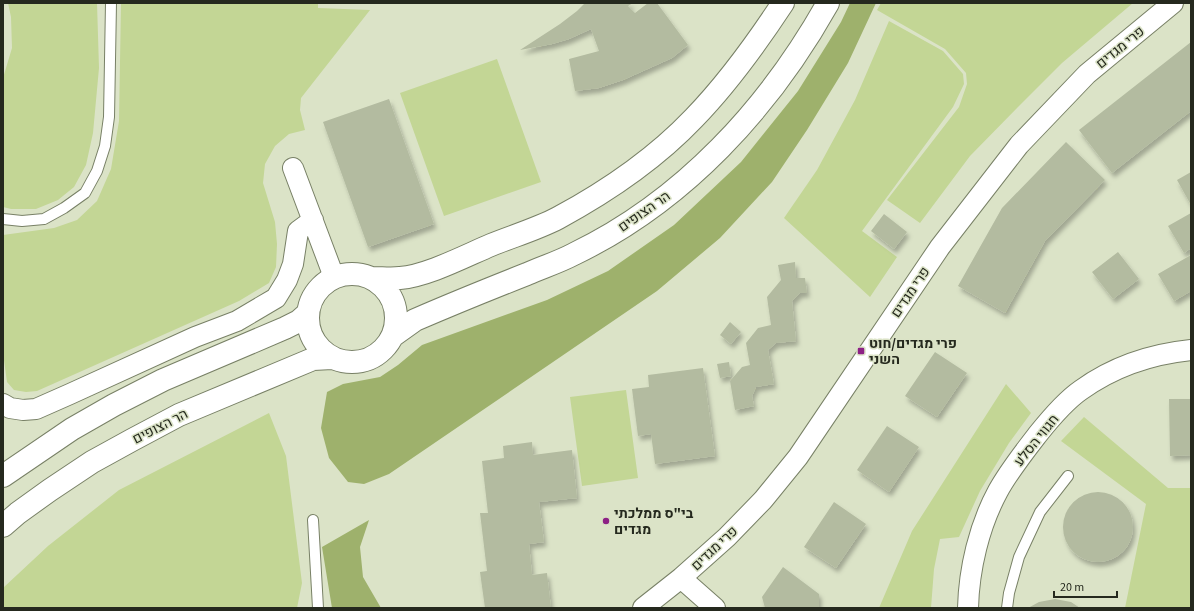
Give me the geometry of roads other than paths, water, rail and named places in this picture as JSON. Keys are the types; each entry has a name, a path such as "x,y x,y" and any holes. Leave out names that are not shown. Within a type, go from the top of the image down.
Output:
{"main road":[{"path":"373,278 385,288 394,301 397,319 394,335 386,348 373,358 362,362 347,363 332,358 320,349 311,336 308,313 312,298 321,286 334,277 349,273 358,273 373,278 401,278 425,272 557,218 589,200 628,175 663,147 694,118 745,57 782,3"},
{"name":"הר הצופים","path":"394,335 415,320 574,254 609,235 651,208 689,178 723,146 759,105 790,64 817,24 828,3"},
{"path":"3,476 72,429 114,405 163,380 285,328 299,321 308,313"},
{"name":"הר הצופים","path":"3,526 18,513 92,462 179,415 313,359 332,358"}],"street":[{"name":"פרי מגדים","path":"643,608 681,578 726,537 763,500 798,457 940,247 1019,145 1087,74 1173,3"},
{"path":"293,168 334,277"},
{"path":"3,404 10,408 23,410 36,409 195,337 237,321 276,298 287,280 293,264 298,231 313,220"},
{"name":"חגווי הסלע","path":"968,608 973,561 984,523 998,491 1024,451 1050,420 1080,390 1109,373 1140,360 1168,352 1191,350"},
{"path":"681,578 715,608"}],"lane":[{"path":"3,219 22,221 44,219 64,208 85,193 97,171 105,146 109,117 111,3"},
{"path":"1007,608 1009,593 1019,557 1040,512 1068,476"},
{"path":"313,520 318,608"}],"place":[{"name":"פרי מגדים/חוט השני","path":"861,351"},
{"name":"בי\"ס ממלכתי מגדים","path":"606,521"}]}
